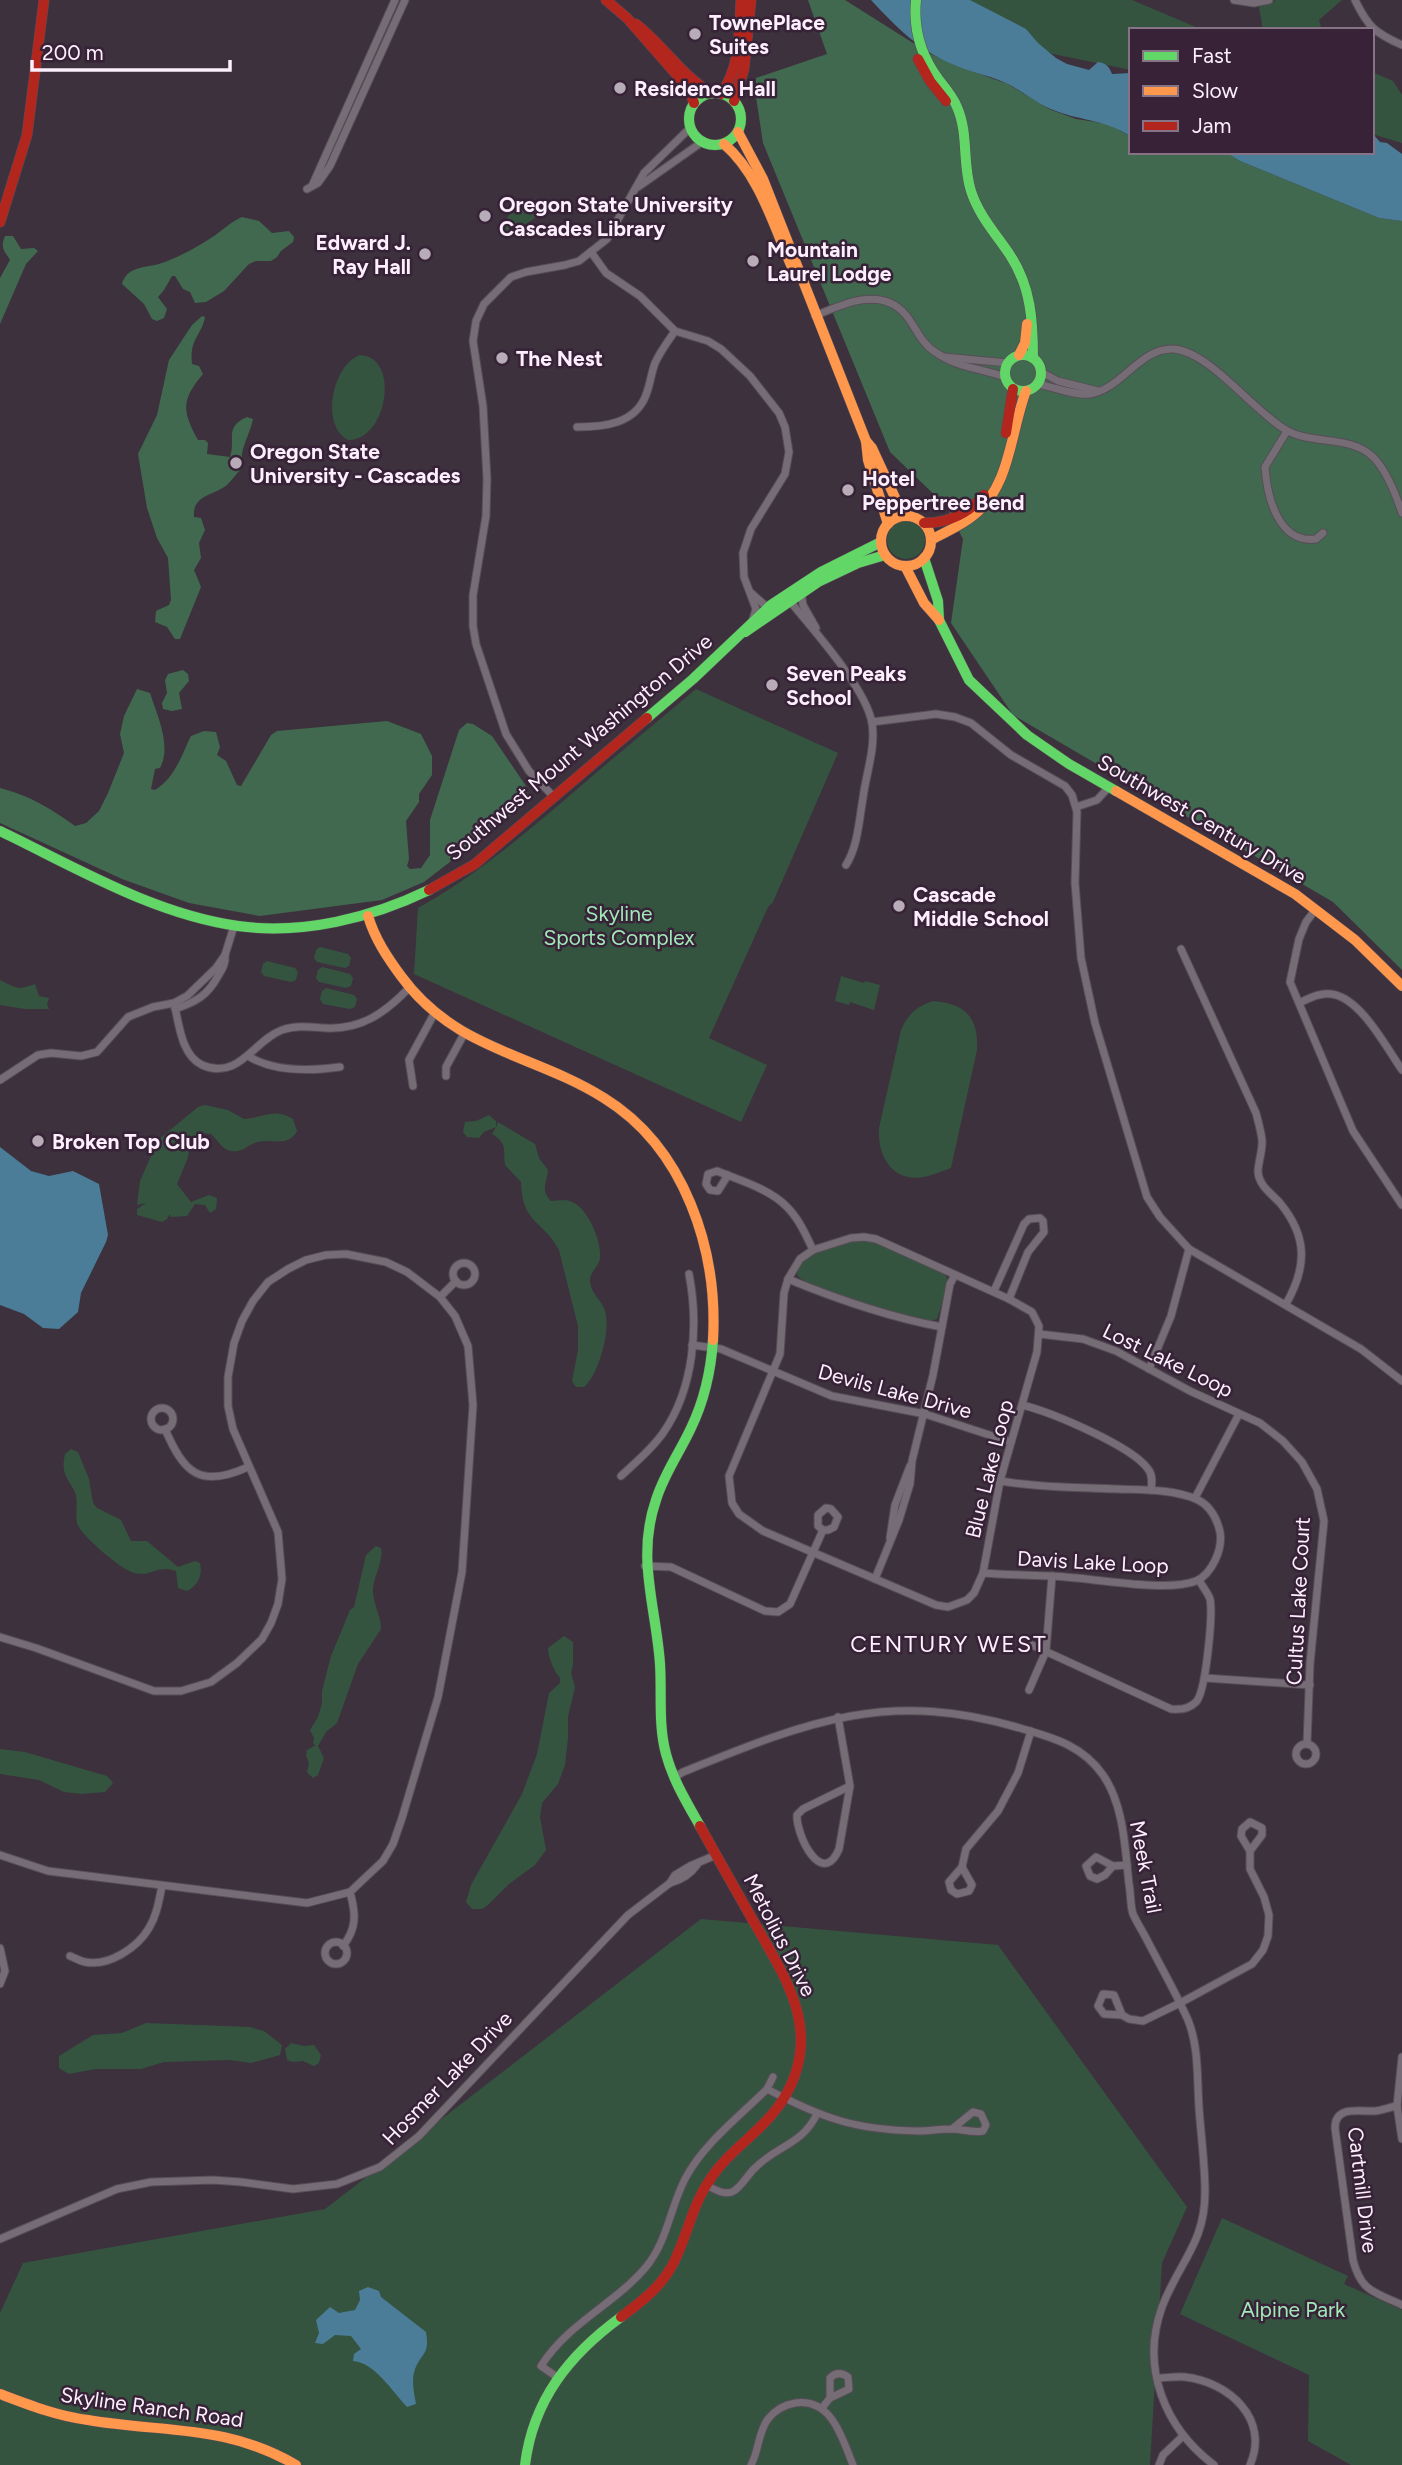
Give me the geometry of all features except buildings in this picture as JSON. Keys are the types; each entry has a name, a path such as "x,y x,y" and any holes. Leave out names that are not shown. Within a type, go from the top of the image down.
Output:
{"main road":[{"path":"0,222 27,135 44,0"},
{"path":"606,0 689,89 694,103 689,119 690,128 702,142 710,145 724,144 735,150 752,177 790,265 800,278"},
{"path":"694,103 730,84 734,70 741,0"},
{"path":"734,101 744,69 751,0"},
{"path":"911,0 909,24 916,55 948,104 957,129 959,166 969,203 978,223 1010,264 1019,282 1027,333 1019,355 1008,363 1005,377 1013,388 1026,391"},
{"path":"916,0 915,24 922,54 955,102 963,125 967,178 975,204 1017,265 1030,294 1033,358"},
{"path":"626,19 648,32 696,83 734,101 741,116 738,132 762,179 797,262 800,278 866,441 873,448 898,503 908,516"},
{"path":"724,144 738,132"},
{"path":"931,540 974,516 991,496 1000,479 1020,403 1026,391 1038,384 1041,372 1037,361 1019,355"},
{"path":"924,523 931,540 924,558 905,566 897,564 885,555 881,536 888,524 900,516 908,516 924,523 940,523 960,515 978,503 989,489 1002,459 1013,388"},
{"path":"866,441 865,452 888,524"},
{"name":"Southwest Mount Washington Drive","path":"0,831 163,905 234,926 300,927 368,916 437,888 475,864 787,598 821,572 881,542"},
{"name":"Southwest Mount Washington Drive","path":"745,632 752,620 767,607 843,569 885,555"},
{"name":"Southwest Century Drive","path":"924,558 938,601 939,620 963,666 967,667 979,689 1003,715 1040,745 1252,868 1316,909 1356,940 1402,986"},
{"name":"Southwest Century Drive","path":"905,566 934,617 939,620"},
{"name":"Metolius Drive","path":"368,916 372,933 383,953 409,988 434,1014 464,1034 602,1097 627,1116 664,1157 681,1184 701,1235 711,1284 713,1347 700,1405 690,1430 673,1459 652,1511 645,1566 647,1593 659,1653 662,1732 665,1751 675,1777 791,1988 800,2020 801,2053 785,2098 774,2113 714,2172 666,2276 657,2287 580,2350 557,2377 533,2427 525,2465"},
{"name":"Skyline Ranch Road","path":"0,2394 43,2410 97,2422 236,2437 267,2448 296,2465"}],"street":[{"path":"396,0 309,188 318,183 330,166 405,0"},
{"path":"1234,0 1254,3 1269,0"},
{"path":"1355,0 1370,28"},
{"path":"1374,31 1402,45"},
{"path":"553,796 529,771 506,734 476,644 473,626 473,596 486,516 487,479 483,407 473,341 477,321 484,304 511,277 526,271 579,261 607,239 638,188 644,173 690,128"},
{"path":"638,188 702,142"},
{"path":"591,252 606,274 640,296 675,331 708,341 721,349 768,397 785,427 789,452 785,474 751,529 743,553 744,577 756,609 752,620"},
{"path":"815,316 858,300 880,300 904,313 923,342 954,364 1005,377"},
{"path":"577,427 604,427 620,421 638,409 645,399 658,358 675,331"},
{"path":"1038,384 1089,394 1115,383 1128,370 1155,353 1172,349 1188,352 1217,372 1261,413 1287,431 1304,438 1363,449 1378,462 1402,513"},
{"path":"944,357 1008,363"},
{"path":"1041,372 1064,383 1098,391"},
{"path":"1287,431 1265,467 1272,505 1277,518 1291,534 1307,540 1323,533"},
{"path":"801,592 803,605 863,700 872,722 871,757 857,835 846,865"},
{"path":"751,593 767,607"},
{"path":"787,598 831,652"},
{"path":"872,722 936,714 955,717 971,723 1011,755 1065,786 1076,807 1075,883 1081,958 1095,1023 1147,1197 1160,1217 1189,1248 1362,1349 1402,1381"},
{"path":"1076,807 1097,800 1109,787"},
{"path":"1316,909 1306,922 1293,958 1290,982 1353,1131 1402,1205"},
{"path":"0,1080 38,1055 51,1053 81,1056 97,1052 128,1017 153,1007 192,1004 205,995 224,966 234,926"},
{"path":"1181,949 1255,1113 1262,1138 1258,1173 1263,1184 1298,1231 1302,1258 1298,1283 1286,1304"},
{"path":"175,1006 205,979 225,955"},
{"path":"175,1006 186,1048 197,1062 206,1066 224,1067 240,1062 281,1030 302,1026 344,1027 365,1023 392,1007 409,988"},
{"path":"1298,1003 1329,993 1347,998 1402,1070"},
{"path":"414,1086 410,1060 434,1014"},
{"path":"446,1076 446,1067 464,1034"},
{"path":"248,1056 275,1068 321,1070 340,1067"},
{"path":"728,1175 786,1205 804,1230 813,1250"},
{"path":"994,1291 1024,1224 1029,1219 1040,1219 1044,1232 1028,1252 1009,1299"},
{"path":"942,1327 878,1313 788,1279 800,1259 813,1250 852,1238 876,1239 994,1291 1032,1312 1039,1326 1039,1334"},
{"path":"1149,1369 1171,1315 1189,1248"},
{"path":"0,1637 154,1691 181,1691 211,1682 237,1663 262,1639 278,1604 282,1579 278,1532 248,1467 233,1429 228,1406 228,1377 234,1343 253,1301 268,1282 306,1260 346,1254 386,1262 407,1272 440,1297 455,1317 468,1346 473,1405 458,1595 438,1697 402,1818 393,1844 383,1861 350,1892 307,1903 48,1871 0,1855"},
{"path":"621,1476 646,1454 663,1433 674,1413 690,1365 693,1295 689,1274"},
{"path":"875,1579 890,1538 895,1504 912,1461 925,1413 950,1284 955,1275"},
{"name":"Blue Lake Loop","path":"788,1279 784,1293 782,1342 773,1372 729,1476 732,1503 750,1523 936,1605 948,1607 967,1600 974,1593 983,1573 1000,1481 1037,1352 1039,1334"},
{"path":"440,1297 456,1281"},
{"name":"Lost Lake Loop","path":"1039,1334 1098,1343 1239,1414"},
{"name":"Devils Lake Drive","path":"692,1345 713,1347 832,1396 925,1413 1011,1441"},
{"path":"1022,1405 1075,1423 1141,1461 1151,1473 1151,1490"},
{"path":"1000,1481 1151,1490 1195,1499 1239,1414"},
{"name":"Cultus Lake Court","path":"1239,1414 1260,1423 1283,1441 1302,1462 1317,1489 1324,1521 1307,1744"},
{"path":"165,1429 175,1453 192,1471 217,1476 232,1474 248,1467"},
{"name":"Davis Lake Loop","path":"983,1573 1164,1586 1199,1580 1217,1559 1222,1544 1218,1524 1210,1509 1195,1499"},
{"path":"645,1566 671,1567 765,1611 778,1612 790,1604 823,1530"},
{"path":"1029,1690 1046,1651 1052,1576"},
{"path":"1021,1640 1171,1709 1180,1710 1196,1702 1205,1678 1210,1598 1199,1580"},
{"path":"1205,1678 1310,1685"},
{"name":"Meek Trail","path":"675,1777 767,1739 838,1717 870,1712 927,1710 995,1721 1057,1739 1076,1748 1091,1760 1104,1776 1118,1811 1133,1913 1180,2003 1195,2040 1205,2189 1204,2215 1197,2240 1162,2309 1155,2354 1157,2378 1169,2415 1197,2452 1214,2465"},
{"path":"838,1717 850,1786 836,1857 828,1863 820,1863 813,1858 796,1824 797,1815 803,1809 850,1786"},
{"path":"962,1867 966,1849 999,1811 1018,1773 1031,1731"},
{"path":"1122,2015 1143,2021 1251,1964 1263,1950 1268,1937 1269,1915 1264,1896 1250,1869 1250,1851"},
{"name":"Hosmer Lake Drive","path":"0,2239 93,2198 140,2184 213,2180 307,2189 337,2184 380,2167 419,2136 607,1934 645,1900 716,1855"},
{"path":"1113,1866 1127,1865"},
{"path":"70,1956 93,1963 128,1950 150,1927 162,1886"},
{"path":"343,1946 355,1926 355,1911 350,1892"},
{"path":"0,1948 5,1971 0,1984"},
{"path":"1402,2057 1397,2106 1402,2139"},
{"path":"557,2377 541,2366 548,2355 579,2323 635,2279 646,2266 657,2252 683,2182 693,2164 767,2089 774,2077"},
{"path":"767,2089 817,2114 858,2127 921,2131 952,2129"},
{"name":"Cartmill Drive","path":"1397,2106 1378,2111 1341,2113 1337,2117 1335,2128 1353,2260 1358,2278 1369,2289 1402,2305"},
{"path":"706,2185 722,2192 736,2190 762,2161 803,2136 817,2114"},
{"path":"1157,2378 1184,2376 1205,2382 1234,2396 1251,2417 1256,2440 1251,2465"},
{"path":"822,2408 830,2398"},
{"path":"751,2465 763,2427 775,2411 802,2403 822,2408 838,2428 853,2465"},
{"path":"1159,2465 1163,2455 1183,2436"}],"green space":[{"path":"808,0 845,0 929,53 954,65 1008,84 1049,109 1076,119 1109,124 1129,136 1129,154 1228,154 1379,218 1402,221 1402,970 1333,902 1013,715 951,623 963,539 946,506 890,452 763,143 756,78 827,54"},
{"path":"927,0 1132,0 1198,28 1129,28 1129,70 1053,54"},
{"path":"1276,0 1342,0 1319,20 1321,28 1263,28 1259,7"},
{"path":"1374,73 1393,81 1402,95 1402,143 1374,135"},
{"path":"520,200 535,206 539,215 507,238 504,222"},
{"path":"242,217 259,221 272,233 289,231 294,237 293,242 271,261 249,264 224,291 206,302 195,303 190,292 183,289 175,276 172,276 158,297 167,309 164,318 157,321 152,319 144,304 122,284 132,271 180,255"},
{"path":"5,236 13,236 21,249 34,248 38,251 26,264 0,324 0,278 10,260 4,251"},
{"path":"202,316 205,317 192,349 192,364 199,366 203,374 191,391 186,406 193,430 198,440 208,443 207,454 230,457 235,425 247,417 253,419 243,449 242,468 227,485 196,504 194,517 201,518 205,530 199,543 201,558 194,570 201,587 180,639 175,639 167,627 155,622 156,611 169,605 171,600 168,558 157,538 147,508 138,454 157,415 169,360 192,325"},
{"path":"360,355 373,359 381,369 385,383 384,399 380,414 372,427 361,437 348,440 339,433 334,422 333,396 342,371 350,361"},
{"path":"906,521 920,526 925,540 920,554 906,559 892,554 887,540 892,526"},
{"path":"183,670 188,674 189,681 179,693 182,709 163,709 162,703 167,693 165,680 168,674"},
{"path":"137,689 150,693 164,740 163,759 160,768 155,769 151,789 155,790 173,773 191,736 204,731 216,732 220,747 217,755 226,761 237,785 241,786 271,735 277,731 387,721 421,734 432,756 432,775 406,821 409,859 407,866 410,869 421,868 430,855 430,820 459,730 467,723 492,736 526,786 528,797 525,804 424,882 382,900 260,916 189,903 122,879 0,823 0,788 39,803 75,826 86,823 99,811 124,753 120,734 124,716"},
{"name":"Skyline Sports Complex","path":"696,689 838,753 773,902 768,907 709,1038 767,1065 741,1122 414,974 418,908 511,845"},
{"path":"320,947 348,954 351,958 349,966 345,968 317,962 314,958"},
{"path":"267,961 295,968 298,972 296,980 291,982 264,976 261,972"},
{"path":"322,967 350,974 353,978 351,986 346,988 319,982 316,978"},
{"path":"841,976 880,985 874,1010 850,1002 849,1005 835,1001"},
{"path":"0,980 18,988 35,984 39,996 49,998 49,1009 0,1005"},
{"path":"326,988 354,995 357,999 355,1007 350,1009 323,1004 320,999"},
{"path":"933,1001 954,1005 968,1014 975,1029 977,1050 951,1168 913,1178 903,1176 889,1165 881,1148 879,1128 901,1030 913,1012"},
{"path":"205,1105 228,1110 244,1119 280,1114 293,1119 297,1131 284,1141 257,1142 236,1151 226,1149 211,1134 200,1133 192,1140 177,1184 191,1202 209,1195 217,1198 216,1209 210,1213 205,1205 195,1204 187,1216 171,1217 170,1214 162,1222 137,1215 137,1209 146,1203 137,1205 140,1181 158,1140 198,1107"},
{"path":"489,1115 496,1121 496,1127 484,1132 479,1138 467,1137 463,1132 465,1122 476,1121"},
{"path":"498,1122 535,1144 539,1158 548,1170 545,1190 548,1197 551,1201 567,1201 578,1205 596,1235 600,1258 590,1282 605,1311 606,1329 599,1362 584,1387 576,1387 572,1381 578,1350 578,1326 559,1250 529,1214 522,1196 521,1182 505,1165 503,1144 492,1134"},
{"path":"851,1240 888,1247 945,1275 945,1294 937,1319 929,1321 839,1296 822,1290 797,1275 799,1267 810,1255"},
{"path":"71,1449 78,1452 89,1479 93,1503 97,1508 121,1520 131,1541 147,1541 178,1567 195,1561 200,1563 200,1576 194,1586 187,1591 178,1588 176,1571 169,1569 134,1573 120,1566 85,1535 77,1523 77,1501 64,1470 65,1454"},
{"path":"376,1546 381,1548 382,1553 373,1591 381,1629 358,1664 337,1723 326,1732 318,1746 324,1758 318,1775 313,1778 307,1772 307,1750 316,1745 313,1744 314,1738 310,1730 322,1703 322,1691 331,1656 350,1610 354,1607 366,1555"},
{"path":"564,1636 573,1642 571,1673 575,1687 568,1717 565,1765 558,1784 542,1803 540,1817 546,1850 535,1865 509,1884 488,1905 482,1909 472,1909 466,1902 471,1885 522,1794 537,1754 549,1693 560,1683 548,1648"},
{"path":"0,1749 25,1752 107,1776 113,1783 105,1792 82,1794 64,1792 39,1780 0,1774"},
{"path":"701,1919 998,1945 1187,2207 1162,2263 1150,2465 0,2465 0,2313 23,2263 325,2209"},
{"path":"146,2023 250,2027 264,2031 282,2045 280,2055 251,2063 229,2060 164,2062 141,2069 95,2069 69,2074 59,2068 59,2056 93,2035 122,2033"},
{"path":"291,2043 314,2045 321,2055 319,2063 314,2066 303,2061 287,2060 285,2049"},
{"name":"Alpine Park","path":"1222,2218 1348,2276 1344,2284 1402,2310 1402,2465 1351,2465 1308,2441 1309,2375 1180,2314"}],"water":[{"path":"871,0 970,0 1026,29 1038,43 1067,64 1089,70 1098,62 1107,65 1112,74 1129,73 1129,136 1113,127 1050,108 1003,82 942,59 930,53 890,20"},
{"path":"1374,135 1380,142 1387,143 1402,154 1402,221 1379,218 1228,154 1374,154"},
{"path":"0,1147 31,1171 49,1176 73,1171 99,1184 108,1235 81,1293 78,1312 59,1329 43,1328 24,1314 0,1305"},
{"path":"368,2287 379,2291 381,2297 426,2332 426,2349 413,2378 416,2404 407,2407 376,2372 353,2361 354,2354 361,2349 351,2336 335,2335 323,2344 315,2343 319,2333 316,2320 330,2307 339,2313 355,2310 360,2300 359,2291"}],"traffic: fast":[{"path":"916,0 917,32 923,52 961,117 968,181 974,200 1017,267 1027,292 1033,358"},
{"path":"715,93 725,95 733,101 739,109 741,119 739,129 733,137 725,143 715,145 705,143 697,137 691,129 689,119 691,109 697,101 705,95 715,93"},
{"path":"1023,355 1036,360 1041,373 1036,386 1023,391 1010,386 1005,373 1010,360 1023,355"},
{"path":"647,718 693,679 771,605 821,572 881,542"},
{"path":"745,632 818,582 858,563 885,555"},
{"path":"924,558 938,601 939,620 969,680 1027,735 1069,764 1116,791"},
{"path":"0,831 145,900 206,920 238,926 287,928 336,922 384,909 429,890"},
{"path":"700,1826 676,1782 664,1743 660,1664 647,1562 650,1521 659,1490 700,1407 709,1374 713,1340"},
{"path":"525,2465 536,2420 556,2381 585,2347 621,2317"}],"traffic: slow":[{"path":"738,132 763,179 866,441 872,448 898,504 908,516"},
{"path":"724,144 747,170 756,185 791,265 798,275"},
{"path":"1019,355 1025,343 1027,324"},
{"path":"931,540 974,515 995,489 1008,458 1026,391"},
{"path":"866,441 868,460 888,524"},
{"path":"906,516 924,523 931,541 924,559 906,566 888,559 881,541 888,523 906,516"},
{"path":"905,566 924,603 939,620"},
{"path":"1116,791 1295,894 1355,940 1402,986"},
{"path":"368,916 382,948 401,976 423,1001 446,1020 470,1036 550,1070 604,1098 632,1119 656,1144 691,1204 702,1237 713,1306 713,1340"},
{"path":"0,2394 43,2410 77,2418 194,2432 245,2442 296,2465"}],"traffic: jam":[{"path":"0,222 27,135 44,0"},
{"path":"606,0 627,18 689,89 694,103"},
{"path":"721,94 736,61 741,0"},
{"path":"734,101 744,69 751,0"},
{"path":"636,24 690,78 711,93"},
{"path":"918,59 930,81 946,101"},
{"path":"1006,433 1013,389"},
{"path":"924,523 957,516 984,495"},
{"path":"429,890 475,864 647,718"},
{"path":"621,2317 663,2280 678,2254 703,2191 726,2159 757,2130 784,2098 795,2074 800,2051 800,2029 789,1987 700,1826"}],"place":[{"name":"TownePlace Suites","path":"695,34"},
{"name":"Residence Hall","path":"620,88"},
{"name":"Oregon State University Cascades Library","path":"485,216"},
{"name":"Edward J. Ray Hall","path":"425,254"},
{"name":"Mountain Laurel Lodge","path":"753,261"},
{"name":"The Nest","path":"502,358"},
{"name":"Oregon State University - Cascades","path":"236,463"},
{"name":"Hotel Peppertree Bend","path":"848,490"},
{"name":"Seven Peaks School","path":"772,685"},
{"name":"Cascade Middle School","path":"899,906"},
{"name":"Broken Top Club","path":"38,1141"}],"district":[{"name":"CENTURY WEST","path":"949,1644"}]}
